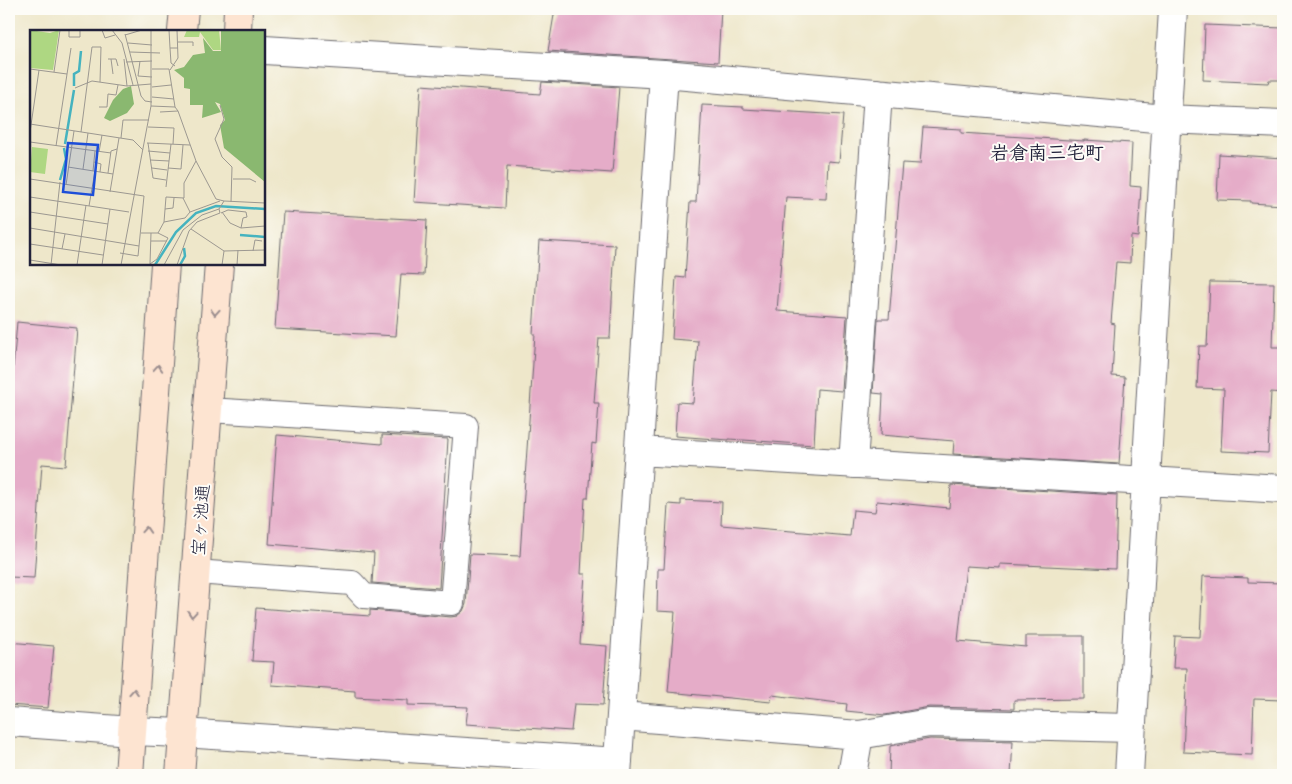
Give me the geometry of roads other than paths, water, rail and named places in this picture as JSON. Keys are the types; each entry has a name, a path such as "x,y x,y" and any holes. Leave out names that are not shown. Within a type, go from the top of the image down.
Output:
{"street":[{"path":"182,30 184,9"},
{"path":"237,30 238,9"},
{"path":"1129,775 1173,9"},
{"path":"265,50 664,74 1166,119 1283,124"},
{"path":"9,722 182,733 618,769 664,74"},
{"path":"854,464 878,92"},
{"path":"129,775 165,265"},
{"name":"宝ヶ池通","path":"180,775 219,265"},
{"path":"638,451 1283,489"},
{"path":"621,716 860,735 929,723 1131,728"},
{"path":"852,775 860,735"}],"lane":[{"path":"196,572 352,583 364,596 452,603 466,426 208,410"}],"district":[{"name":"岩倉南三宅町","path":"1047,151"}]}
